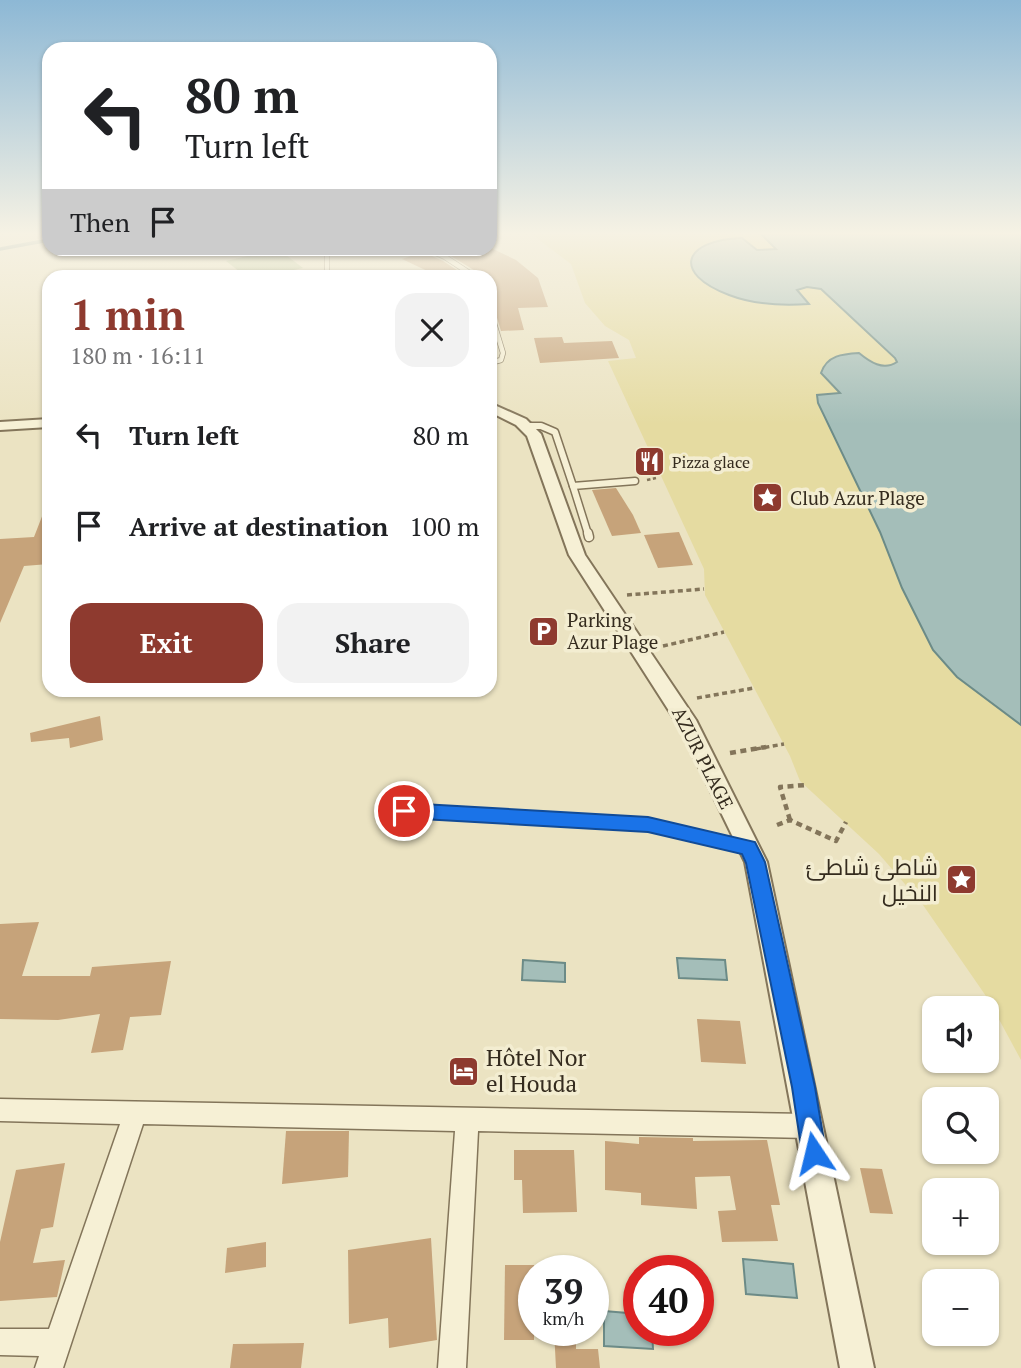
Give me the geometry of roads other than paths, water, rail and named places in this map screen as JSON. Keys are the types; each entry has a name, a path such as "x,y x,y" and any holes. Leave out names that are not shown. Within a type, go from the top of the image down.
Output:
{"street":[{"path":"497,410 524,424"},
{"path":"497,420 524,424"},
{"path":"0,426 42,423"},
{"name":"AZUR PLAGE","path":"524,424 536,438 577,555 689,725 756,862 857,1368"},
{"path":"0,1110 808,1126"},
{"path":"0,1342 53,1355 135,1113"},
{"path":"452,1368 467,1119"}],"lane":[{"path":"497,333 503,353 501,360 497,361"},
{"path":"524,424 541,426 555,432 589,537"},
{"path":"573,486 635,481"},
{"path":"404,811 648,825 748,847"}],"water":[{"path":"735,297 803,297 809,304 779,305"},
{"path":"829,297 1021,297 1021,725 957,677 933,650 818,403 817,395 840,393 821,373 831,359 859,353 872,362 887,366 897,362"},
{"path":"677,958 725,960 727,980 679,978"},
{"path":"523,960 565,963 565,982 522,980"},
{"path":"743,1259 793,1264 797,1298 746,1294"},
{"path":"609,1311 623,1313 623,1346 653,1346 653,1349 604,1346 609,1346"}],"place":[{"name":"Pizza glace","path":"649,462"},
{"name":"Club Azur Plage","path":"767,498"},
{"name":"Parking Azur Plage","path":"544,631"},
{"name":"شاطئ شاطئ النخيل","path":"961,880"},
{"name":"Hôtel Nor el Houda","path":"463,1071"}]}
